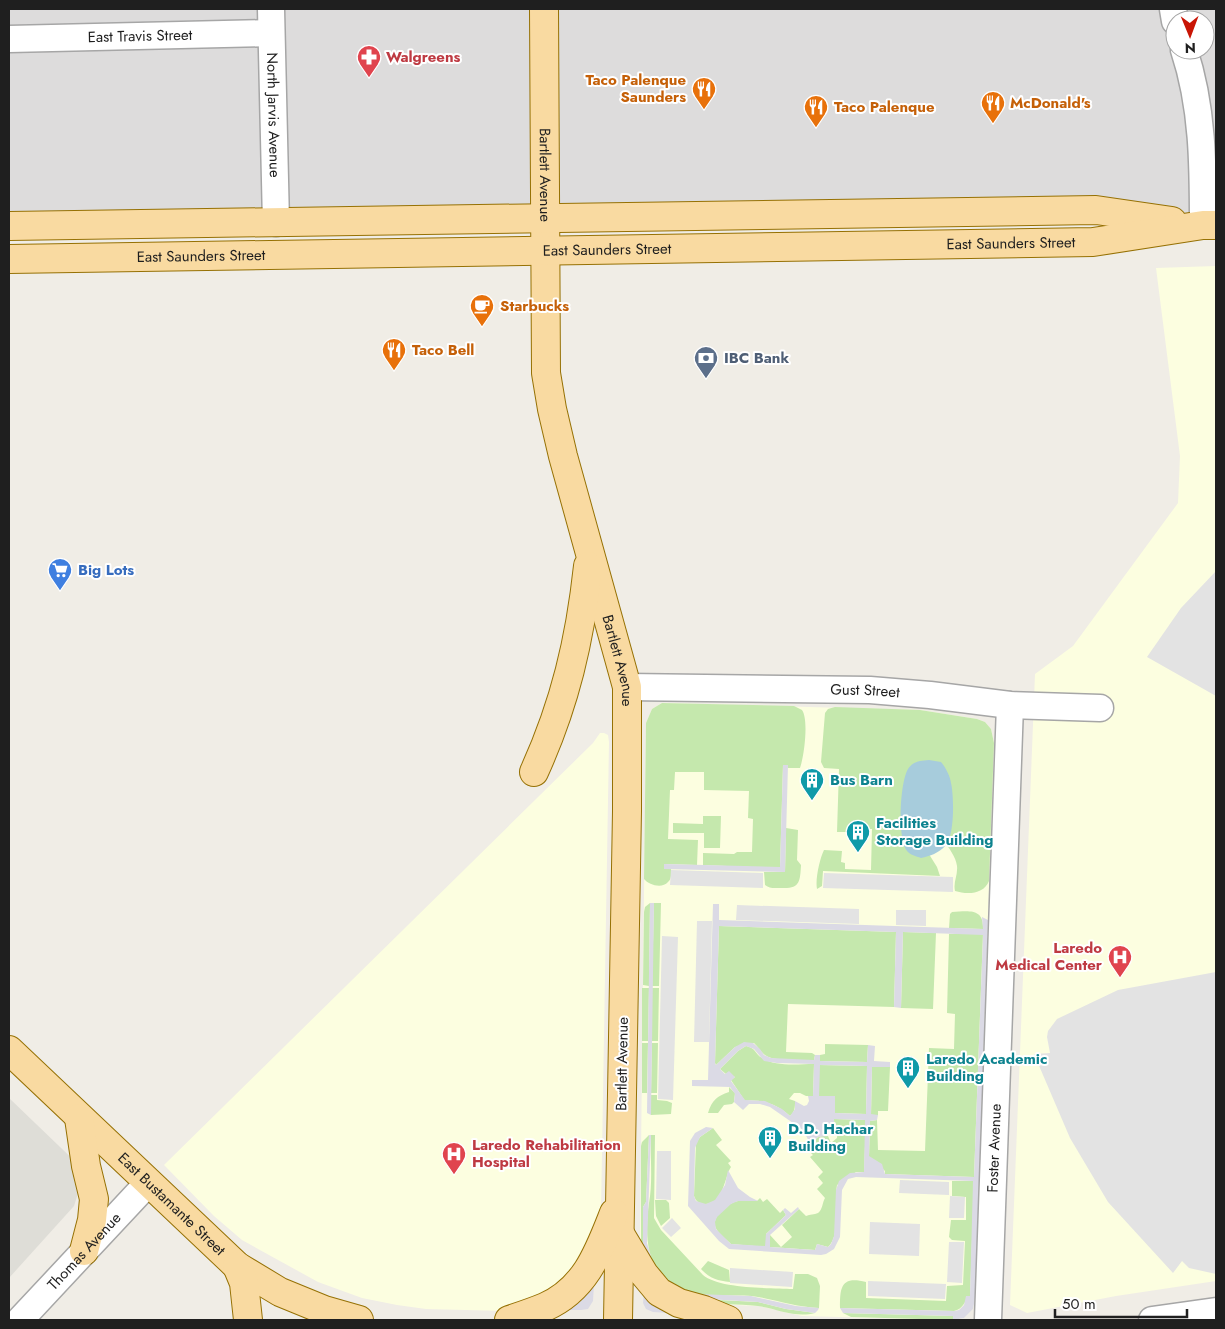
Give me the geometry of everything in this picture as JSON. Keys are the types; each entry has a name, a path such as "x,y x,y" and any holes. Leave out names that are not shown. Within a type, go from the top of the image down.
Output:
{"main road":[{"name":"Bartlett Avenue","path":"544,9 546,373 563,456 627,687 627,811 618,1320"},
{"name":"East Saunders Street","path":"9,226 1096,210 1210,225"},
{"name":"East Saunders Street","path":"9,259 1093,242 1210,225"},
{"path":"9,248 12,245 21,244 83,241 100,234 107,226"},
{"path":"534,772 549,741 566,691 583,609 589,550"},
{"name":"East Bustamante Street","path":"9,1050 148,1184 237,1266 280,1292 324,1310 356,1320"},
{"path":"79,1118 86,1166 94,1199 92,1220 84,1251"},
{"path":"509,1320 553,1303 580,1282 598,1254 620,1198"},
{"path":"620,1234 647,1279 659,1292 679,1303 704,1310 728,1320"},
{"path":"237,1266 244,1284 248,1320"}],"street":[{"name":"East Travis Street","path":"9,39 271,21"},
{"name":"North Jarvis Avenue","path":"271,21 276,222"},
{"path":"1187,60 1198,108 1210,225"},
{"name":"Gust Street","path":"627,687 870,690 1010,705 1100,708"},
{"name":"Foster Avenue","path":"988,1320 1010,705"},
{"name":"Thomas Avenue","path":"20,1320 148,1184"},
{"path":"1152,1320 1216,1311"}],"shaded area":[{"path":"9,9 1216,9 1216,225 1096,210 9,226"},
{"name":"Laredo Medical Center","path":"1216,266 1216,1281 1116,1296 1027,1313 1010,1305 1035,674 1073,646 1178,503 1180,456 1156,268"},
{"path":"1216,571 1216,696 1147,657 1181,608"},
{"path":"662,703 920,710 977,719 985,722 991,729 994,743 975,1299 973,1309 964,1318 953,1320 802,1316 759,1306 710,1304 640,1239 646,723 652,709"},
{"path":"600,733 608,735 609,742 601,1211 576,1279 506,1311 426,1309 362,1298 318,1282 242,1240 214,1216 164,1165 593,743"},
{"path":"783,765 788,765 785,872 664,869 664,864 780,867"},
{"path":"671,870 763,873 763,888 670,885"},
{"path":"824,873 953,877 953,892 823,888"},
{"path":"650,903 654,903 651,1115 647,1113"},
{"path":"713,904 719,904 719,920 983,929 982,917 988,920 975,1299 973,1309 964,1318 953,1320 953,1316 843,1313 840,1308 959,1310 964,1305 966,1296 970,1296 973,1181 856,1177 848,1179 842,1190 840,1237 834,1249 826,1254 729,1249 719,1241 688,1206 690,1141 695,1133 706,1127 713,1128 700,1137 695,1148 694,1196 696,1201 706,1204 715,1200 725,1185 728,1170 738,1188 758,1201 738,1201 731,1204 717,1217 715,1222 716,1229 731,1244 765,1246 766,1234 786,1215 783,1210 785,1208 791,1213 798,1207 799,1209 770,1235 770,1247 815,1250 817,1244 828,1247 834,1236 836,1190 839,1181 850,1173 864,1172 865,1120 834,1119 834,1126 829,1124 823,1125 828,1136 818,1137 812,1147 803,1130 770,1107 760,1104 749,1104 743,1110 734,1102 735,1094 730,1087 692,1086 692,1080 708,1080","holes":["719,926 896,932 894,1007 901,1008 903,932 983,935 974,1177 885,1174 882,1164 869,1156 870,1121 877,1120 878,1115 871,1114 872,1067 890,1067 890,1062 874,1061 875,1046 868,1045 867,1062 820,1061 820,1055 815,1055 814,1060 771,1058 764,1055 753,1043 744,1042 735,1047 716,1065","746,1046 754,1049 764,1061 814,1064 813,1096 808,1096 809,1101 807,1105 804,1106 795,1101 795,1109 790,1116 782,1109 765,1101 745,1100 731,1081 735,1077 729,1071 725,1074 720,1069 738,1051","820,1065 867,1066 866,1114 835,1113 835,1096 819,1096"]},
{"path":"737,905 859,909 859,924 736,920"},
{"path":"896,910 926,910 926,926 896,925"},
{"path":"697,921 712,921 709,1042 694,1042"},
{"path":"662,936 678,937 673,1100 658,1099"},
{"path":"1216,972 1216,1274 1189,1268 1182,1261 1173,1273 1108,1202 1070,1138 1034,1054 1050,1053 1047,1037 1048,1031 1057,1019 1118,990"},
{"path":"9,1098 85,1171 74,1206 9,1278"},
{"path":"649,1135 651,1135 647,1243 652,1261 663,1277 676,1287 696,1294 751,1296 796,1306 819,1308 815,1313 786,1309 758,1302 689,1298 665,1286 665,1289 658,1283 661,1283 652,1272 646,1260 643,1242 643,1207 646,1202"},
{"path":"657,1151 671,1151 671,1200 656,1199"},
{"path":"900,1180 949,1182 949,1195 899,1193"},
{"path":"950,1196 965,1197 964,1218 949,1218"},
{"path":"672,1218 681,1228 671,1237 662,1228"},
{"path":"870,1222 920,1224 919,1256 869,1254"},
{"path":"949,1242 964,1242 962,1283 947,1282"},
{"path":"730,1268 793,1272 792,1287 730,1283"},
{"path":"868,1281 946,1284 945,1299 868,1296"},
{"path":"594,1284 593,1301 588,1309 566,1310"},
{"path":"644,1292 669,1313 653,1312 646,1309 643,1303"}],"green space":[{"path":"662,703 794,706 802,710 805,730 800,768 788,768 787,765 783,765 780,868 703,865 703,853 734,854 737,852 752,852 753,819 748,818 749,791 704,790 704,772 675,772 674,790 670,790 668,839 698,840 697,865 665,864 664,869 671,869 671,876 669,881 659,886 644,879 646,723 652,709"},
{"path":"835,707 920,710 977,719 985,722 991,729 994,743 989,881 983,889 970,893 955,891 956,863 943,840 927,851 940,876 823,871 822,886 817,889 818,869 824,850 842,851 841,862 845,863 845,869 871,870 872,829 847,828 846,832 837,832 839,769 824,768 821,762 825,713 828,709"},
{"path":"703,816 721,816 720,848 704,848 704,833 673,833 673,823 703,824"},
{"path":"786,828 798,830 797,860 801,865 799,880 792,887 770,888 765,885 764,872 785,872"},
{"path":"650,903 649,986 643,985 644,912 645,907"},
{"path":"654,903 661,903 659,986 652,986"},
{"path":"970,911 978,914 983,922 983,929 949,928 950,914 952,912"},
{"path":"719,926 896,932 894,1007 788,1004 786,1052 812,1053 815,1055 814,1060 775,1059 764,1054 754,1043 735,1047 716,1065"},
{"path":"903,932 936,933 933,1009 901,1008"},
{"path":"949,934 983,934 974,1177 885,1174 885,1171 869,1157 870,1121 877,1120 878,1150 925,1151 929,1048 954,1049 955,1014 947,1013"},
{"path":"642,988 649,988 648,1041 642,1041"},
{"path":"652,988 659,988 658,1041 652,1041"},
{"path":"642,1043 648,1043 647,1093 642,1093"},
{"path":"652,1043 658,1043 657,1093 651,1093"},
{"path":"825,1044 868,1045 867,1062 820,1061 820,1055 825,1054"},
{"path":"746,1046 752,1048 762,1058 774,1063 814,1064 813,1096 794,1093 789,1099 795,1101 794,1111 790,1116 780,1108 769,1103 745,1101 731,1080 735,1077 726,1074 720,1069 738,1051"},
{"path":"819,1065 867,1066 866,1114 835,1113 819,1096"},
{"path":"872,1067 890,1067 888,1111 878,1111 878,1115 871,1115"},
{"path":"729,1087 735,1093 734,1102 724,1105 718,1113 708,1113 716,1099 729,1092"},
{"path":"651,1095 657,1095 657,1100 672,1103 671,1114 651,1115"},
{"path":"834,1119 866,1120 864,1172 856,1172 837,1185 836,1227 832,1242 828,1247 817,1244 815,1250 770,1247 770,1235 781,1247 792,1237 782,1225 799,1209 806,1216 818,1213 821,1210 825,1198 817,1189 823,1183 818,1177 823,1172 810,1157 813,1155 810,1152 817,1138 828,1136 831,1143 837,1138"},
{"path":"713,1128 722,1140 716,1145 731,1161 728,1163 731,1167 719,1196 710,1203 703,1204 697,1202 694,1196 696,1143 700,1137"},
{"path":"649,1135 646,1202 643,1207 643,1250 641,1251 641,1146 642,1142"},
{"path":"651,1135 655,1135 654,1218 661,1230 703,1275 711,1280 733,1285 793,1289 795,1274 808,1274 817,1278 820,1286 819,1308 752,1296 694,1294 673,1286 663,1277 651,1256 648,1243"},
{"path":"952,1181 974,1181 970,1296 961,1307 954,1311 840,1308 842,1289 847,1282 851,1281 866,1282 866,1298 946,1301 947,1286 963,1285 965,1241 952,1240 949,1237 951,1220 966,1220 966,1197 952,1196"},
{"path":"760,1198 763,1202 767,1199 780,1213 783,1210 786,1215 766,1234 766,1247 731,1244 716,1229 716,1218 726,1207 734,1202 740,1200 757,1201"},
{"path":"655,1200 666,1200 669,1203 670,1218 661,1226 656,1216"},
{"path":"708,1261 729,1270 730,1282 707,1275 701,1269"},
{"path":"697,1299 758,1302 786,1309 815,1313 793,1314 758,1306 720,1304"},
{"path":"843,1313 953,1316 953,1320 851,1317"}],"water":[{"path":"920,761 941,762 949,775 952,789 953,816 951,834 945,846 934,854 921,858 908,852 904,845 901,823 902,797 905,776 910,766"}],"place":[{"name":"Walgreens","path":"369,78"},
{"name":"Taco Palenque Saunders","path":"704,110"},
{"name":"McDonald's","path":"993,124"},
{"name":"Taco Palenque","path":"816,128"},
{"name":"Starbucks","path":"482,327"},
{"name":"Taco Bell","path":"394,371"},
{"name":"IBC Bank","path":"706,379"},
{"name":"Big Lots","path":"60,591"},
{"name":"Bus Barn","path":"812,801"},
{"name":"Facilities Storage Building","path":"858,853"},
{"name":"Laredo Medical Center","path":"1120,978"},
{"name":"Laredo Academic Building","path":"908,1089"},
{"name":"D.D. Hachar Building","path":"770,1159"},
{"name":"Laredo Rehabilitation Hospital","path":"454,1175"}]}
